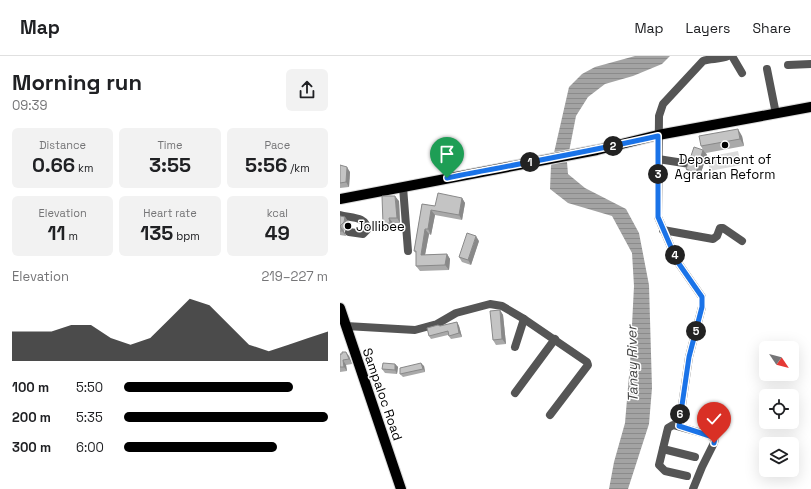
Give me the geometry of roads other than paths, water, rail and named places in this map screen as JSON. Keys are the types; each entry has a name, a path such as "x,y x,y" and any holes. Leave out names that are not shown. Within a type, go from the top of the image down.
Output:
{"main road":[{"path":"340,199 811,107"},
{"name":"Sampaloc Road","path":"340,308 401,489"}],"street":[{"path":"679,426 689,357 702,307 702,297 677,261 658,217 659,116 664,104 703,61 728,56"},
{"path":"732,56 742,73"},
{"path":"788,65 811,64"},
{"path":"767,69 776,114"},
{"path":"658,159 690,164"},
{"path":"402,187 408,250"},
{"path":"340,215 362,220 366,224 367,230 363,234 349,232"},
{"path":"663,230 713,239 717,236 720,228 723,228 742,241"},
{"path":"346,326 415,330 437,324 456,312 490,304 502,306 555,339 585,360 588,365 550,415"},
{"path":"515,347 524,319"},
{"path":"515,393 555,339"},
{"path":"687,476 665,471 660,468 659,462 668,428 673,425 715,438 714,443 697,476 693,489"},
{"path":"663,449 695,457"}],"water":[{"name":"Tanay River","path":"635,56 670,56 662,64 633,76 605,84 588,97 576,116 567,162 568,174 585,188 626,209 639,233 649,285 652,388 649,424 628,489 609,489 614,462 625,423 634,286 632,253 612,216 568,203 550,189 551,166 569,87 582,74 595,67"}],"place":[{"name":"Department of Agrarian Reform","path":"725,145"},
{"name":"Jollibee","path":"348,226"}]}
